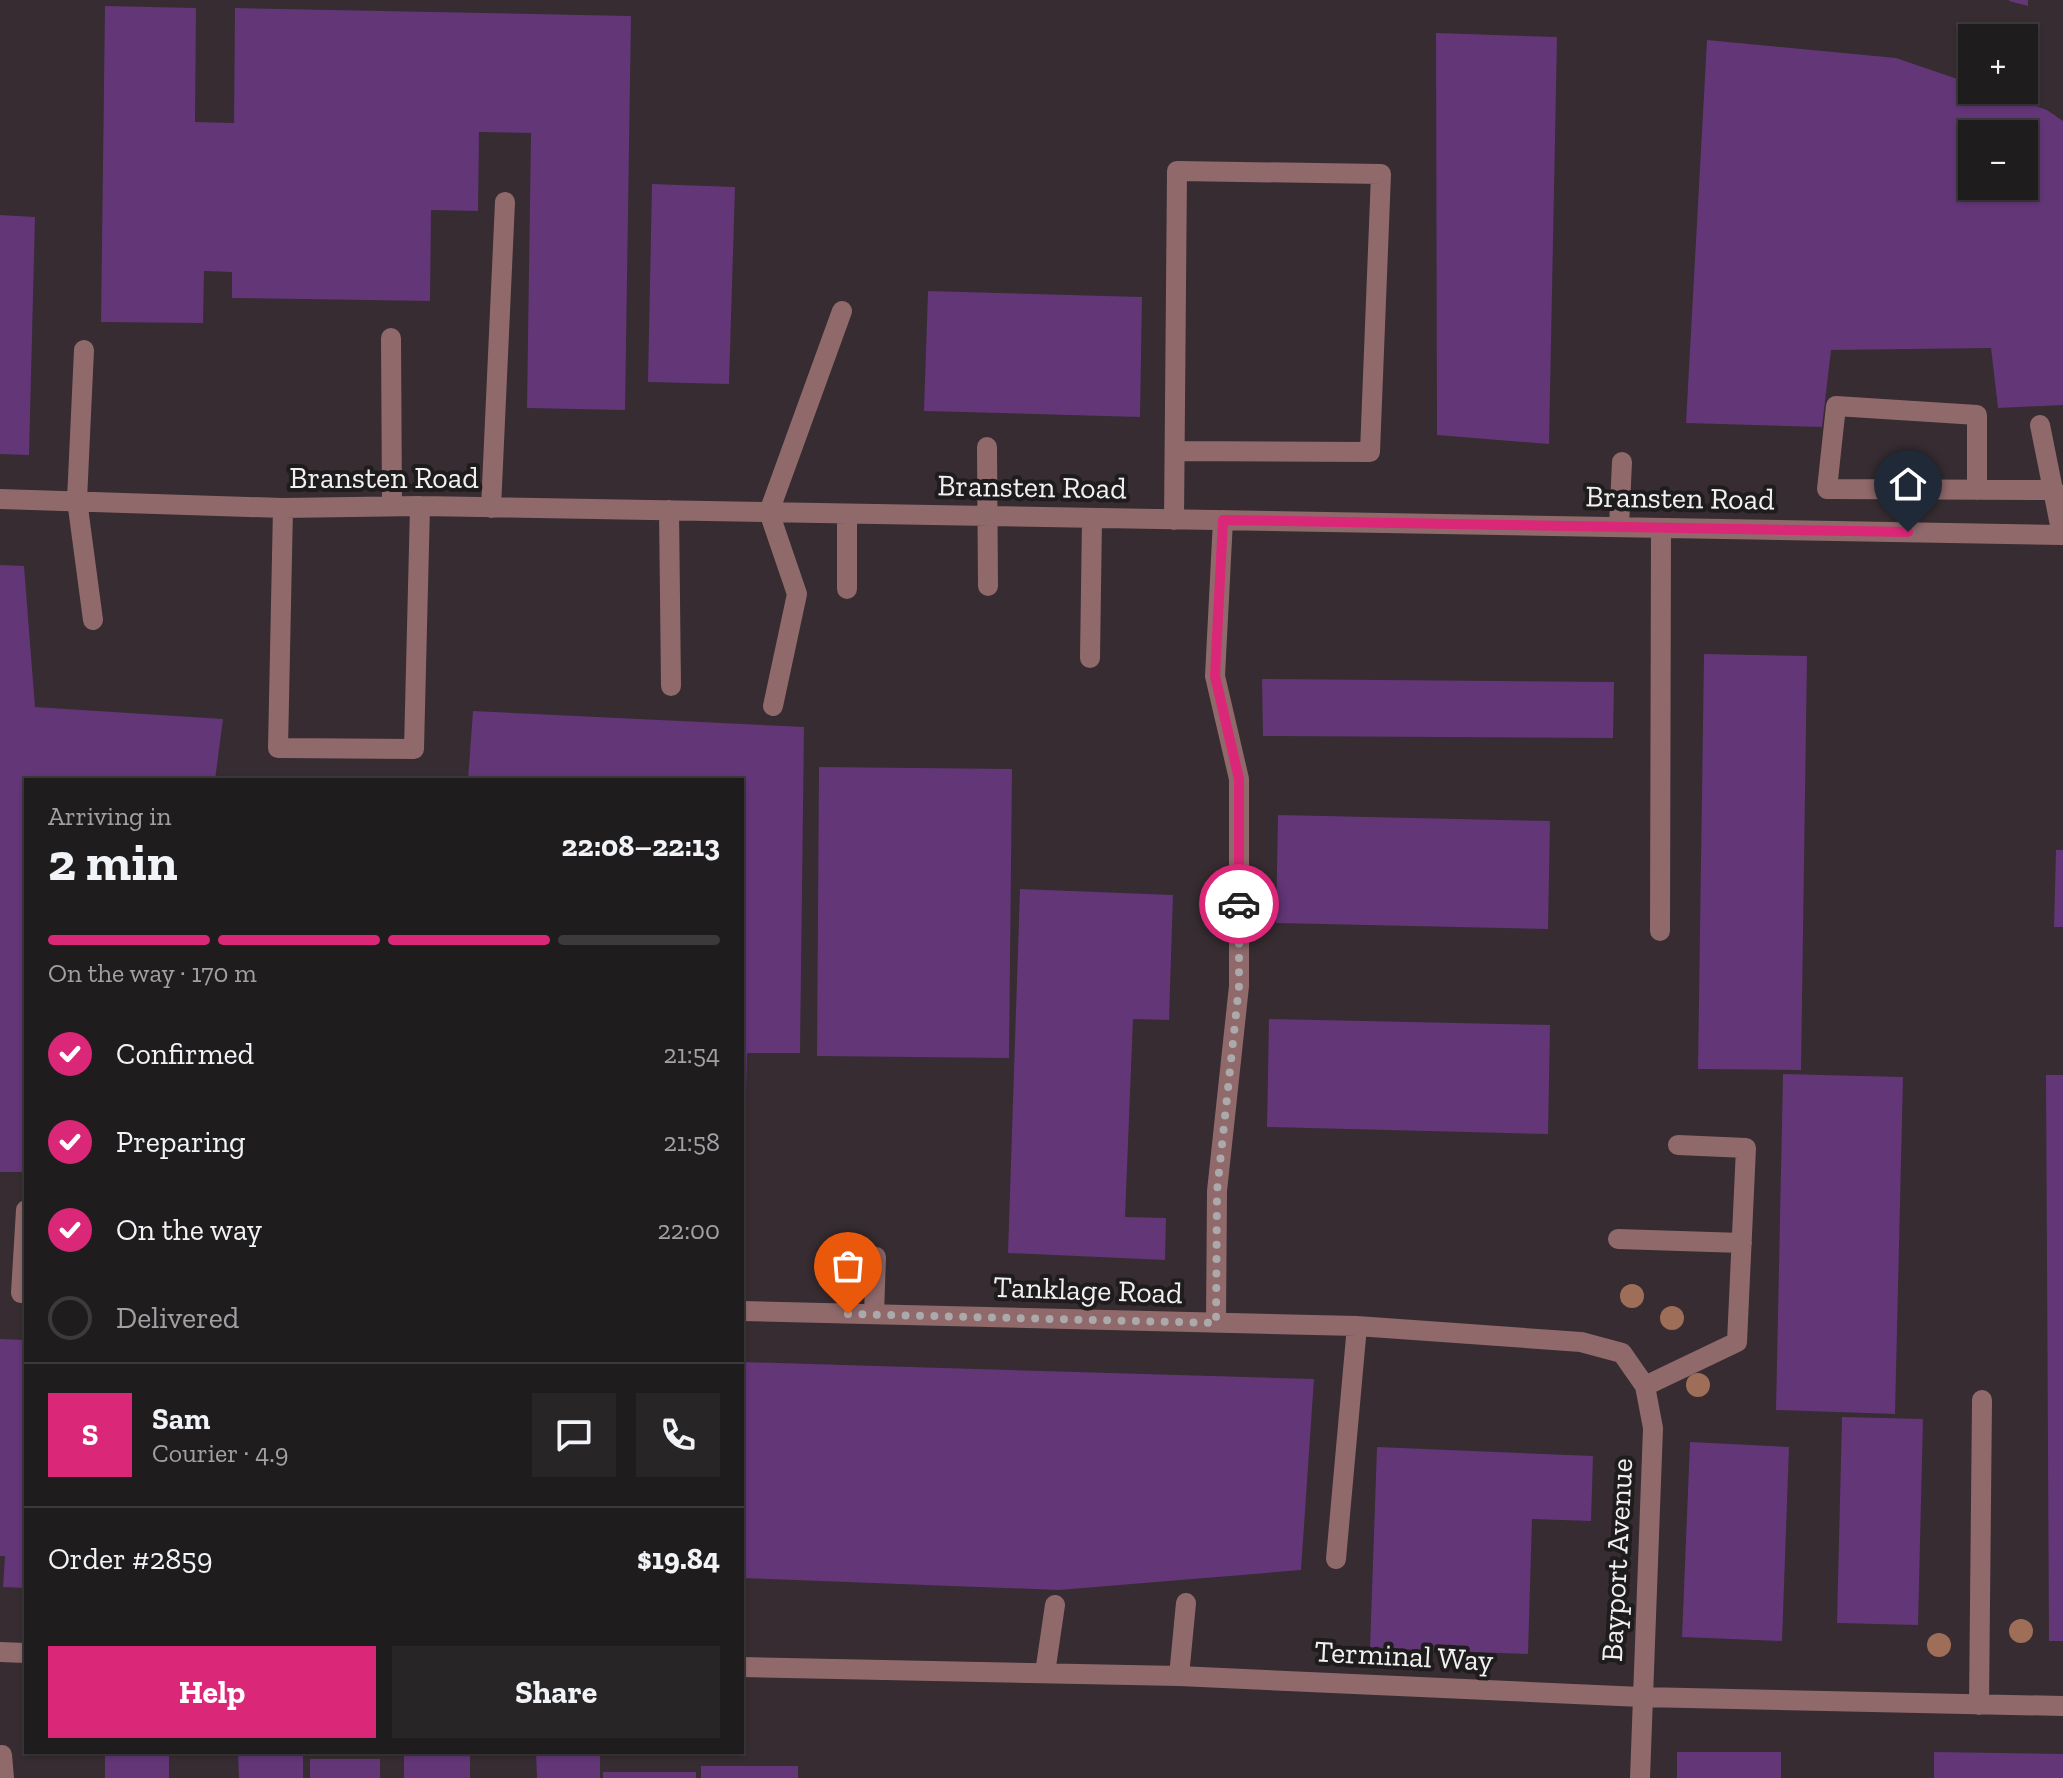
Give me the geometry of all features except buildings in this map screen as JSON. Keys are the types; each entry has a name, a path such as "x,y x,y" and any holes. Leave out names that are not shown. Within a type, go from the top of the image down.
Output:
{"street":[{"path":"1174,520 1177,171 1381,174 1370,452 1175,451"},
{"path":"491,508 505,202"},
{"path":"773,706 797,594 769,512 842,311"},
{"path":"391,338 392,506"},
{"path":"84,350 77,500 93,620"},
{"path":"1977,490 1977,415 1836,406 1827,489 1977,490 2054,490"},
{"path":"2040,425 2063,535"},
{"path":"987,447 990,516 988,586"},
{"path":"1619,527 1622,462"},
{"name":"Bransten Road","path":"0,499 283,508 420,506 2063,535"},
{"path":"283,508 278,748 414,749 420,506"},
{"path":"669,510 671,686"},
{"path":"847,514 847,589"},
{"path":"1090,658 1092,518"},
{"path":"1216,1323 1217,1191 1239,986 1239,779 1215,676 1223,520"},
{"path":"1660,931 1661,528"},
{"path":"1645,1386 1737,1342 1746,1148 1678,1145"},
{"path":"16,1293 24,1227"},
{"path":"1618,1239 1742,1243"},
{"path":"874,1314 876,1257"},
{"name":"Tanklage Road","path":"744,1311 1357,1326 1581,1342 1622,1353"},
{"path":"1336,1559 1357,1326"},
{"name":"Bayport Avenue","path":"1622,1353 1645,1386 1653,1428 1640,1778"},
{"path":"1979,1705 1982,1400"},
{"path":"1179,1676 1186,1603"},
{"path":"1045,1673 1055,1605"},
{"path":"0,1652 24,1653"},
{"name":"Terminal Way","path":"744,1667 1179,1676 1641,1697 2063,1706"},
{"path":"2,1755 4,1778"}],"shaded area":[{"path":"0,0 2063,0 2063,1778 0,1778"}],"way so far":[{"path":"848,1314 1216,1323 1217,1191 1239,986 1239,904"}],"route":[{"path":"1239,904 1239,779 1215,676 1223,520 1908,532"}]}
